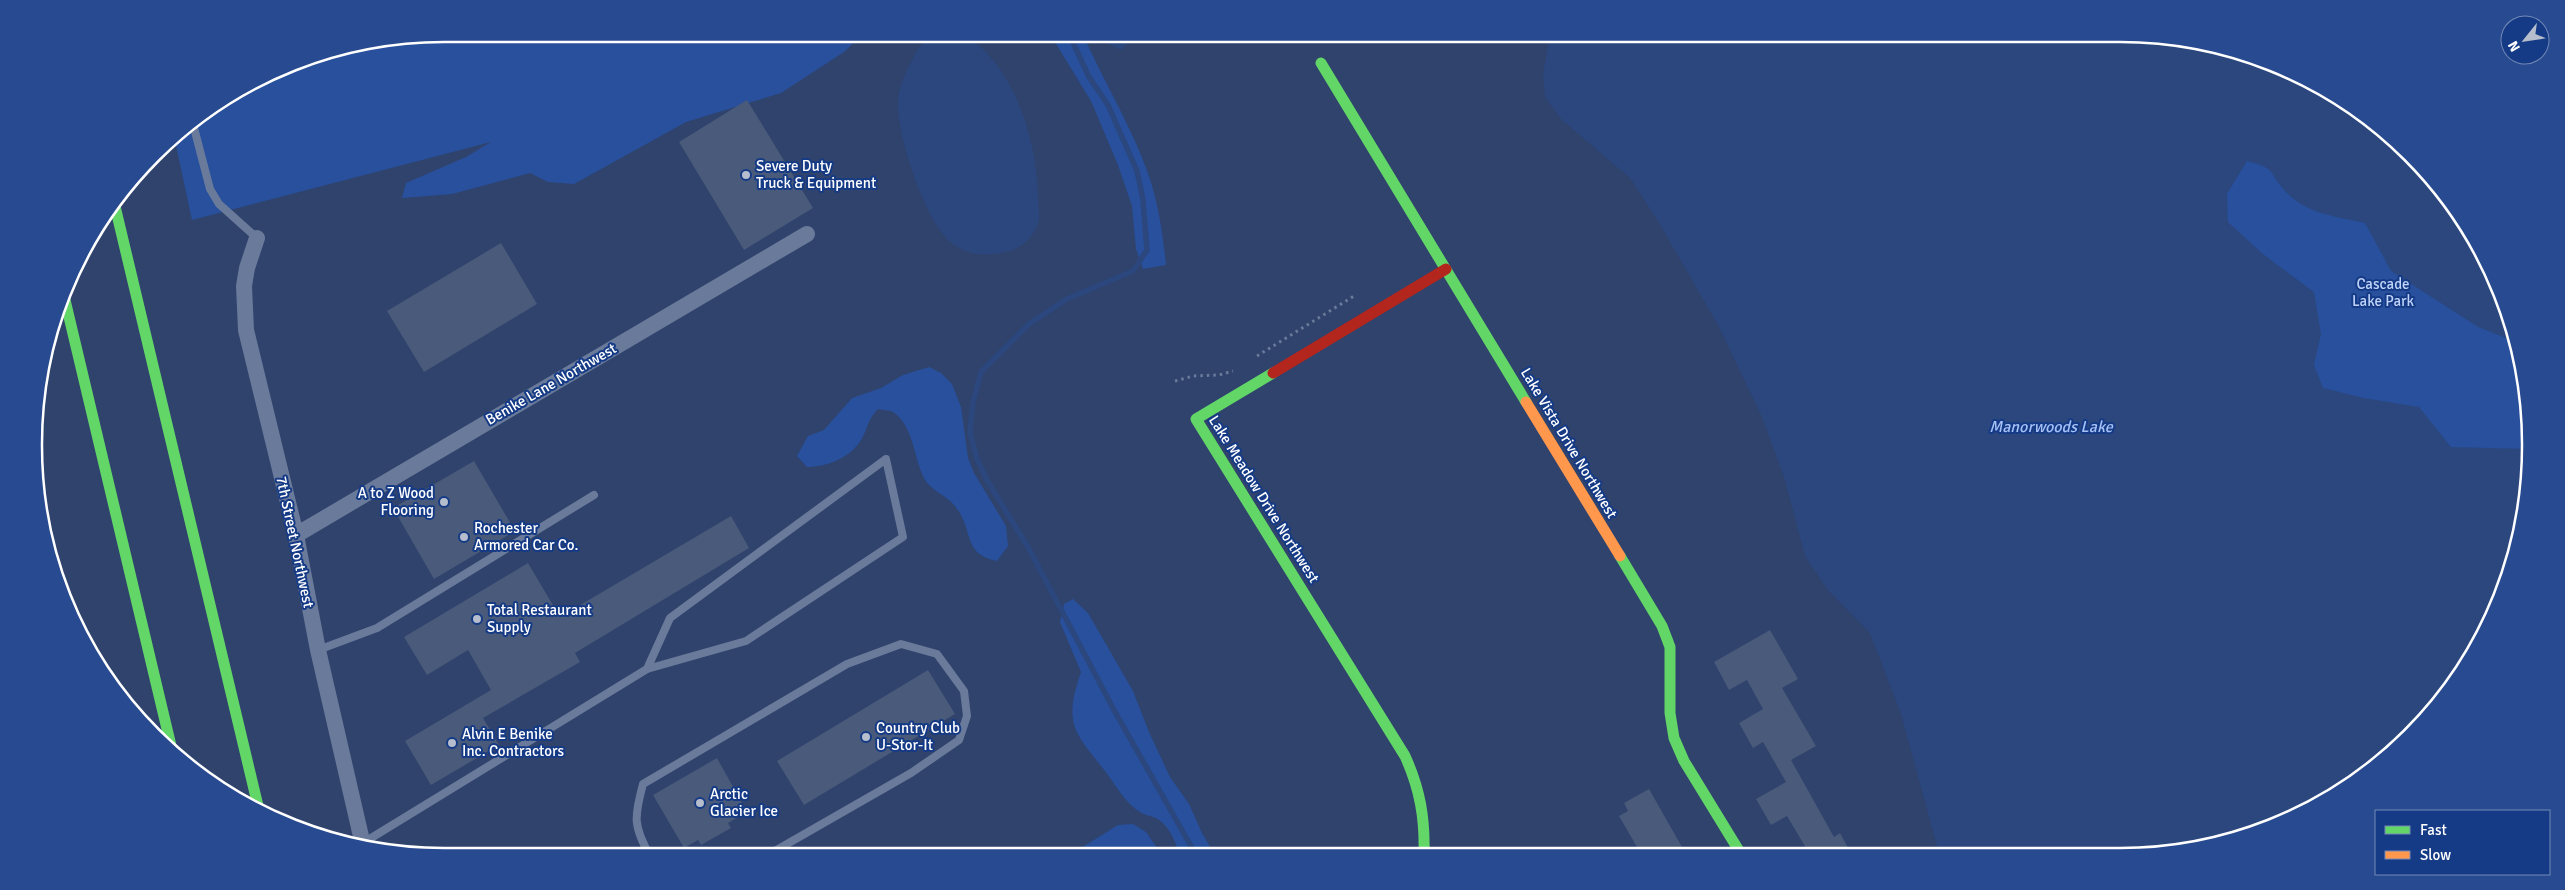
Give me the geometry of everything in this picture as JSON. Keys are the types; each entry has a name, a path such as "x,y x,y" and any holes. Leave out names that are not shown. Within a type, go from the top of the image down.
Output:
{"main road":[{"name":"Lake Vista Drive Northwest","path":"1321,63 1662,626 1670,646 1670,713 1674,738 1684,761 1737,848"},
{"path":"116,212 257,801"},
{"name":"Lake Meadow Drive Northwest","path":"1424,848 1424,804 1405,756 1196,419 1446,269"},
{"path":"67,308 169,738"}],"street":[{"name":"Benike Lane Northwest","path":"296,535 807,234"},
{"name":"7th Street Northwest","path":"257,238 247,268 244,286 246,330 296,535 318,650 362,839"}],"lane":[{"path":"195,130 210,189 219,204 257,238"},
{"path":"369,840 647,669 746,640 903,538 886,459 670,618 647,669"},
{"path":"318,650 378,628 594,495"},
{"path":"645,848 638,835 636,811 643,784 848,664 900,644 937,654 964,691 967,716 959,740 911,773 780,848"}],"path":[{"path":"1255,357 1354,296"},
{"path":"1175,381 1193,376 1231,372 1239,367"}],"green space":[{"path":"445,42 855,42 844,52 781,93 686,122 574,184 548,182 530,173 452,194 402,198 406,183 466,157 491,142 192,220 176,146 221,110 244,96 291,73 341,56 392,46"},
{"path":"1055,42 1087,42 1127,124 1150,179 1164,243 1166,265 1143,269 1136,249 1132,206 1118,165 1091,101"},
{"name":"Cascade Lake Park","path":"2125,42 2173,46 2224,56 2274,73 2321,96 2365,126 2405,160 2455,221 2469,244 2492,291 2509,341 2515,366 2522,419 2522,471 2521,484 2433,595"},
{"path":"929,367 941,373 952,384 961,407 968,458 974,473 1006,526 1008,546 997,561 986,558 978,553 973,547 965,523 954,505 925,480 909,434 900,418 893,412 878,409 871,418 861,440 851,452 837,460 815,467 807,467 797,456 808,436 824,430 852,398 881,388 903,375"},
{"path":"1073,599 1088,613 1133,691 1149,732 1170,777 1189,804 1211,848 1177,848 1166,826 1158,819 1142,813 1131,805 1080,738 1075,728 1073,705 1075,690 1081,672 1060,622 1064,604"},
{"path":"1133,824 1146,832 1157,848 1081,848 1118,825"}],"water":[{"path":"924,42 975,42 991,57 1014,93 1029,134 1034,155 1039,216 1035,230 1029,239 1015,249 995,254 980,254 966,251 953,244 943,234 933,219 915,180 899,120 898,99 900,87 906,71"},
{"path":"1105,42 1128,42 1121,50"},
{"name":"Manorwoods Lake","path":"1549,42 2146,43 2199,50 2249,64 2298,84 2344,110 2405,160 2455,221 2469,244 2492,291 2508,339 2478,327 2391,271 2365,223 2323,214 2304,206 2287,193 2272,172 2257,164 2247,161 2227,194 2228,222 2263,254 2314,292 2321,334 2314,365 2323,388 2364,398 2419,407 2451,447 2522,449 2519,498 2509,549 2492,599 2469,646 2455,669 2405,730 2365,764 2321,794 2274,817 2249,826 2199,840 2146,847 1938,848 1901,714 1870,633 1827,589 1805,556 1785,480 1762,417 1718,325 1658,221 1630,178 1562,120 1545,97 1543,74"}],"building":[{"name":"Severe Duty Truck & Equipment","path":"747,100 813,208 744,250 679,142"},
{"path":"501,243 537,304 424,372 387,311"},
{"path":"474,461 515,531 434,579 393,508"},
{"path":"731,516 749,548 575,653 580,662 483,718 499,745 431,785 405,741 491,690 468,650 427,675 404,637 528,563 560,617"},
{"path":"1770,630 1798,679 1782,688 1816,746 1791,760 1834,837 1840,833 1848,848 1806,848 1787,816 1771,825 1756,799 1786,782 1763,742 1753,748 1739,723 1763,709 1747,680 1729,690 1714,662"},
{"name":"Country Club U-Stor-It","path":"928,670 955,714 804,805 777,761"},
{"name":"Arctic Glacier Ice","path":"717,758 747,812 728,823 731,828 701,845 698,840 684,848 653,795"},
{"path":"1649,789 1683,848 1638,848 1619,816 1628,811 1624,803"}],"waterway":[{"path":"1073,42 1089,77 1108,105 1137,171 1143,200 1147,250 1133,271 1067,299 1029,324 981,372 973,402 970,432 977,459 988,482 1028,547 1114,710 1192,848"}],"traffic: fast":[{"path":"1321,63 1526,402"},
{"path":"116,212 257,801"},
{"path":"67,308 169,738"},
{"path":"1273,373 1196,419 1405,756 1418,792 1424,828 1424,848"},
{"path":"1620,556 1662,626 1670,647 1670,713 1674,738 1684,761 1737,848"}],"traffic: slow":[{"path":"1526,402 1620,556"}],"traffic: jam":[{"path":"1273,373 1446,269"}],"place":[{"name":"Severe Duty Truck & Equipment","path":"746,175"},
{"name":"A to Z Wood Flooring","path":"444,502"},
{"name":"Rochester Armored Car Co.","path":"464,537"},
{"name":"Total Restaurant Supply","path":"477,619"},
{"name":"Country Club U-Stor-It","path":"866,737"},
{"name":"Alvin E Benike Inc. Contractors","path":"452,743"},
{"name":"Arctic Glacier Ice","path":"700,803"}]}
